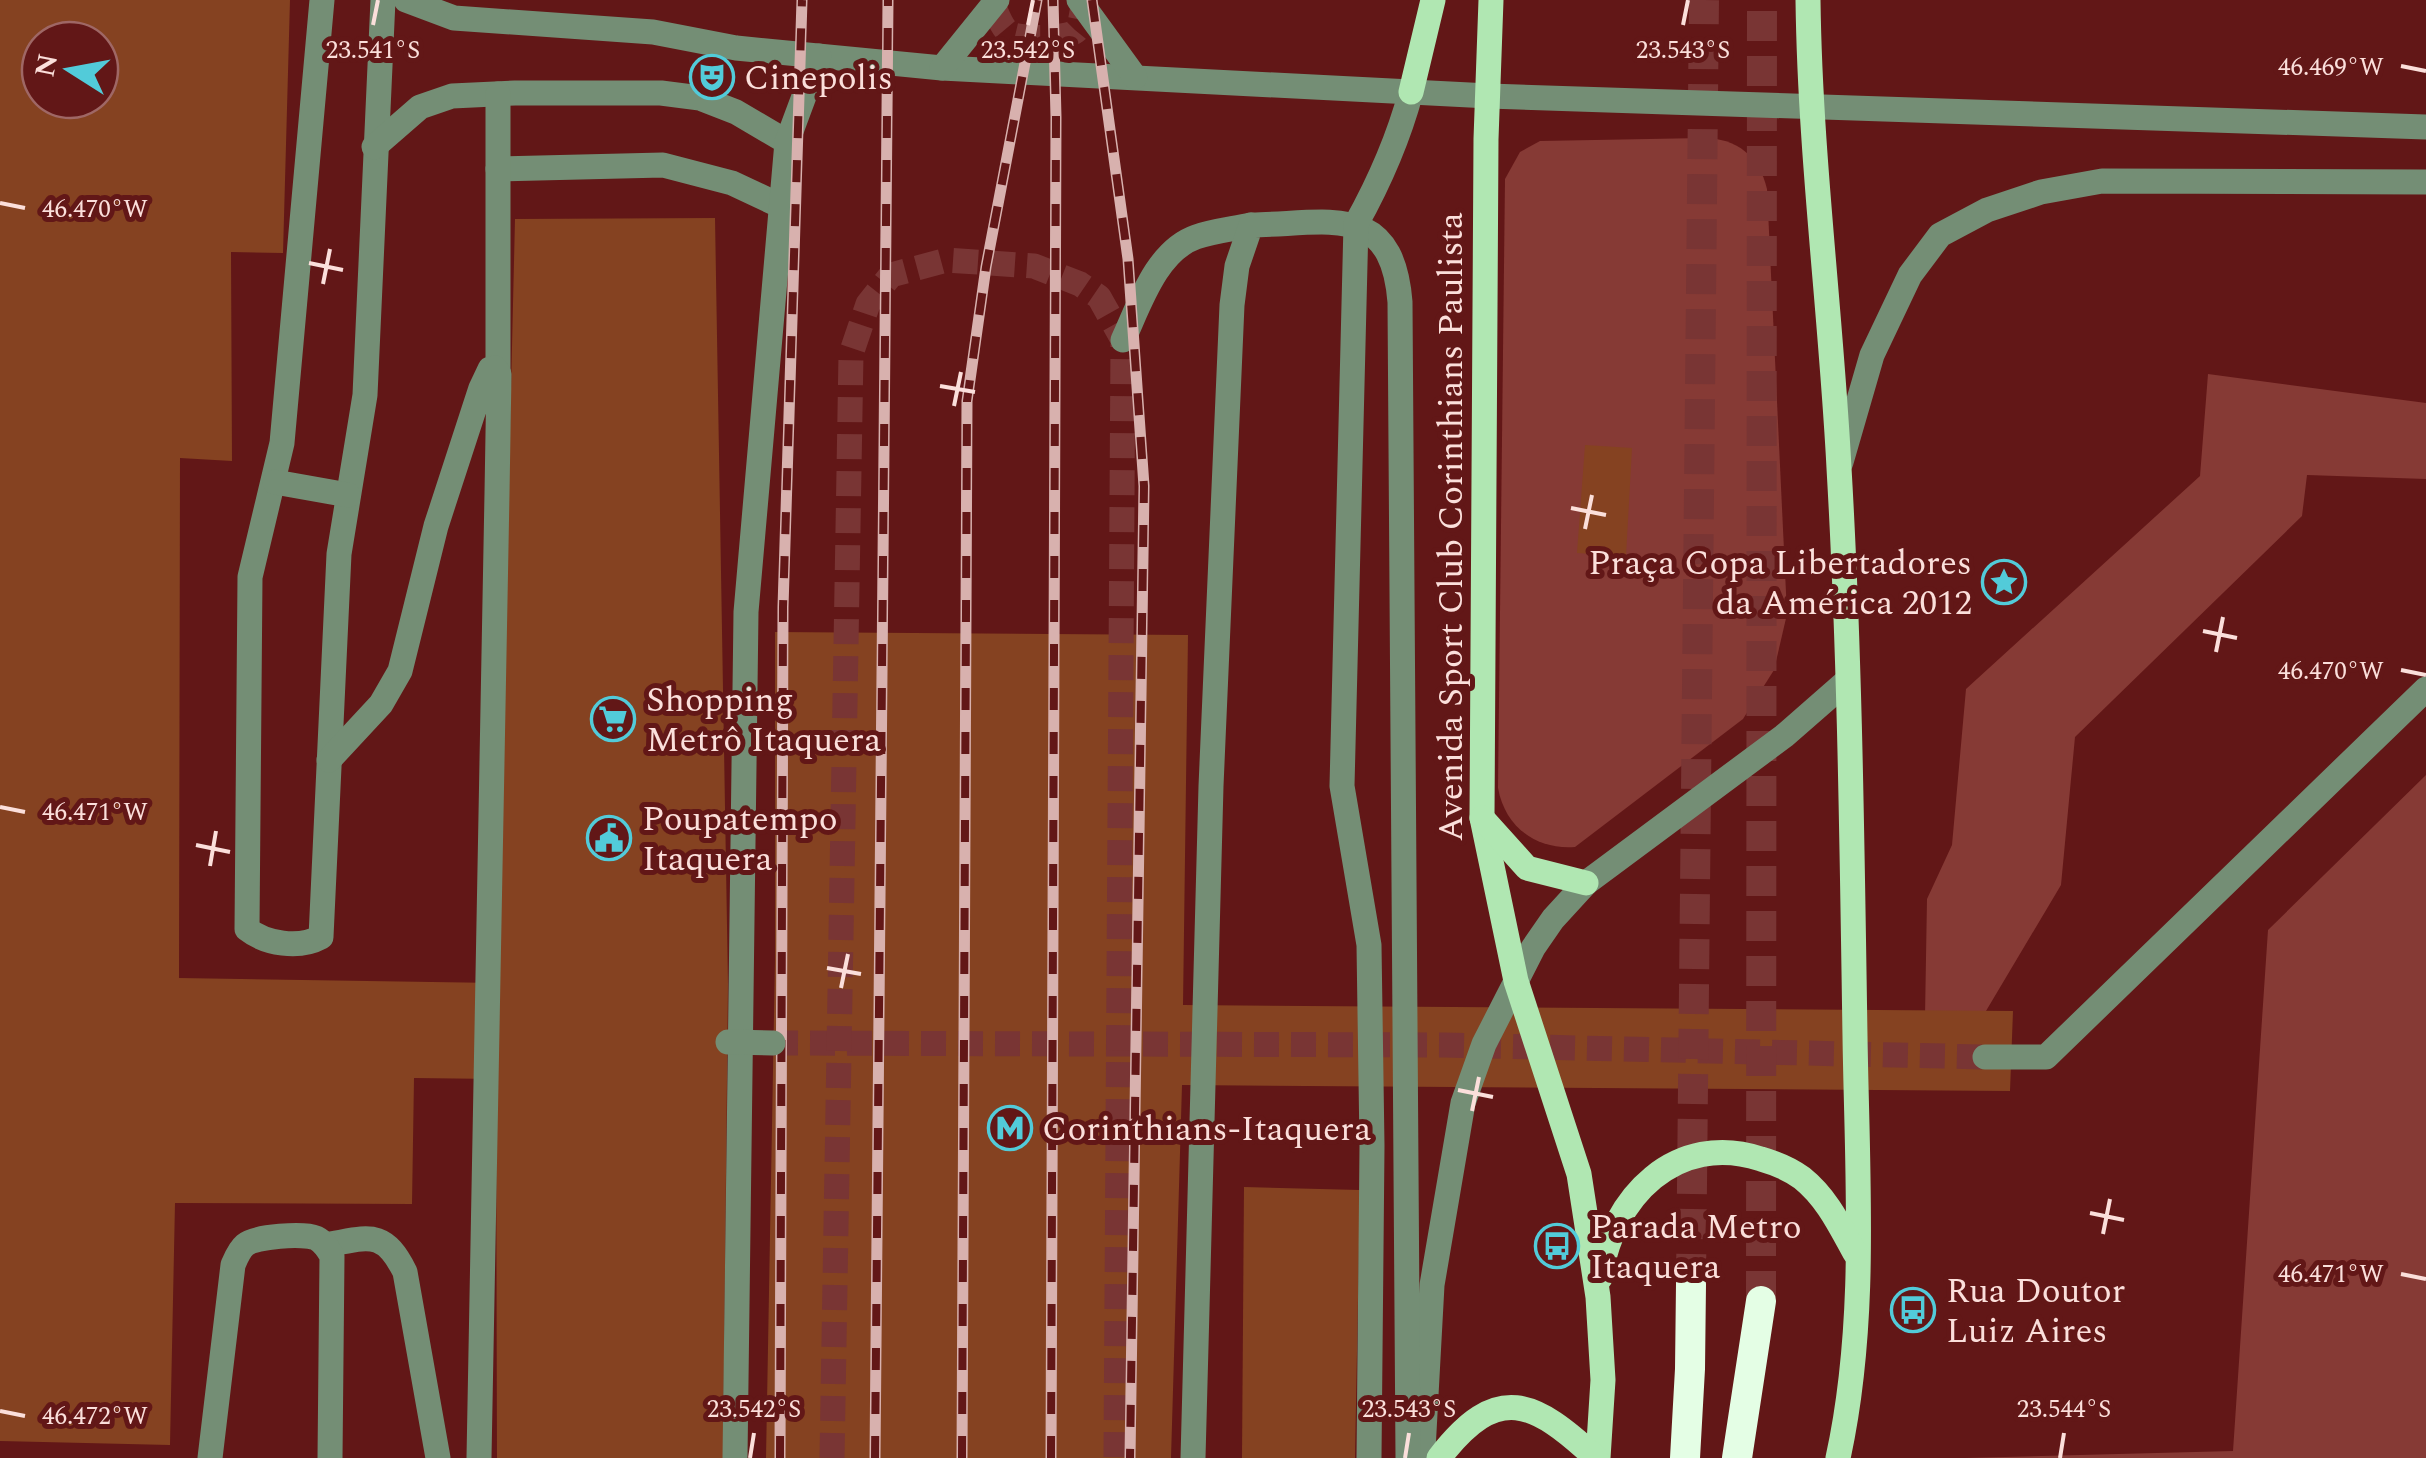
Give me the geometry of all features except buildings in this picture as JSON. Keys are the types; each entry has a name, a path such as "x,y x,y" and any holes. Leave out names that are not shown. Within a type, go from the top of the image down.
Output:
{"highway":[{"path":"1685,1458 1691,1284"},
{"path":"1737,1458 1762,1301"}],"main road":[{"path":"1412,92 1433,0"},
{"name":"Avenida Sport Club Corinthians Paulista","path":"1492,0 1486,138 1482,818 1516,981 1579,1174 1598,1297 1603,1380 1597,1458"},
{"path":"1808,0 1811,106 1839,466 1847,681 1858,1258 1847,1416 1838,1458"},
{"path":"1482,818 1527,868 1586,883"},
{"path":"1598,1297 1603,1256 1634,1198 1655,1175 1678,1160 1710,1151 1747,1154 1800,1176 1824,1199 1858,1258"},
{"path":"1439,1458 1459,1432 1482,1416 1510,1407 1536,1410 1597,1458"}],"street":[{"path":"322,0 282,442 250,576 246,929 274,943 314,941 321,937 339,554 365,395 383,0"},
{"path":"406,0 454,18 654,32 736,48 942,68 1488,96 2426,126"},
{"path":"942,68 997,0"},
{"path":"1079,0 1135,77"},
{"path":"734,1458 746,612 787,142 819,56"},
{"path":"1369,1458 1369,945 1342,786 1356,224 1384,176 1412,92"},
{"path":"374,146 420,107 452,96 498,94 660,94 700,98 736,112 787,142"},
{"path":"478,1458 498,370 498,94"},
{"path":"498,169 663,164 732,184 781,206"},
{"path":"1839,466 1872,355 1910,275 1940,235 1986,210 2040,192 2102,181 2426,182"},
{"path":"1123,340 1150,283 1170,255 1192,238 1252,225 1356,224 1386,245 1398,274 1408,1458"},
{"path":"1193,1458 1211,786 1232,325 1238,266 1252,225"},
{"path":"328,760 381,704 400,671 436,526 476,405 490,370 498,370"},
{"path":"274,482 348,495"},
{"path":"1422,1458 1432,1284 1463,1104 1484,1044 1516,981 1543,933 1586,883 1784,736 1847,681"},
{"path":"1985,1058 2046,1057 2426,689"},
{"path":"728,1042 773,1043"},
{"path":"210,1458 233,1265 238,1252 253,1240 302,1235 326,1244 332,1256 330,1458"},
{"path":"326,1244 380,1241 387,1243 397,1256 405,1272 438,1458"}],"shaded area":[{"path":"1540,141 1726,141 1745,151 1758,167 1767,189 1787,614 1774,670 1743,719 1575,847 1548,845 1515,825 1498,788 1505,179 1520,152"},
{"path":"2208,374 2426,403 2426,479 2307,475 2302,516 2075,737 2061,885 1983,1016 1925,1016 1927,899 1952,845 1966,689 2200,476"},
{"path":"2426,775 2426,1458 1965,1458 2233,1451 2268,930"}],"tunnel":[{"path":"1691,1284 1704,0"},
{"path":"1761,1301 1762,0"},
{"path":"994,7 1011,34 1025,37 1071,34 1080,23 1083,7"},
{"path":"832,1458 851,354 868,304 891,275 947,260 1034,266 1080,284 1099,297 1123,340 1116,1458"},
{"path":"773,1043 1444,1045 1985,1057"}],"railway":[{"path":"780,1458 783,607 802,0"},
{"path":"875,1458 888,0"},
{"path":"962,1458 967,401 986,267 1037,0"},
{"path":"1051,1458 1056,117 1053,0"},
{"path":"1092,0 1128,259 1144,486 1130,1458"}],"place":[{"name":"Cinepolis","path":"712,77"},
{"name":"Praça Copa Libertadores da América 2012","path":"2004,582"},
{"name":"Shopping Metrô Itaquera","path":"613,719"},
{"name":"Poupatempo Itaquera","path":"609,838"},
{"name":"Corinthians-Itaquera","path":"1010,1128"},
{"name":"Parada Metro Itaquera","path":"1557,1246"},
{"name":"Rua Doutor Luiz Aires","path":"1913,1310"}]}
